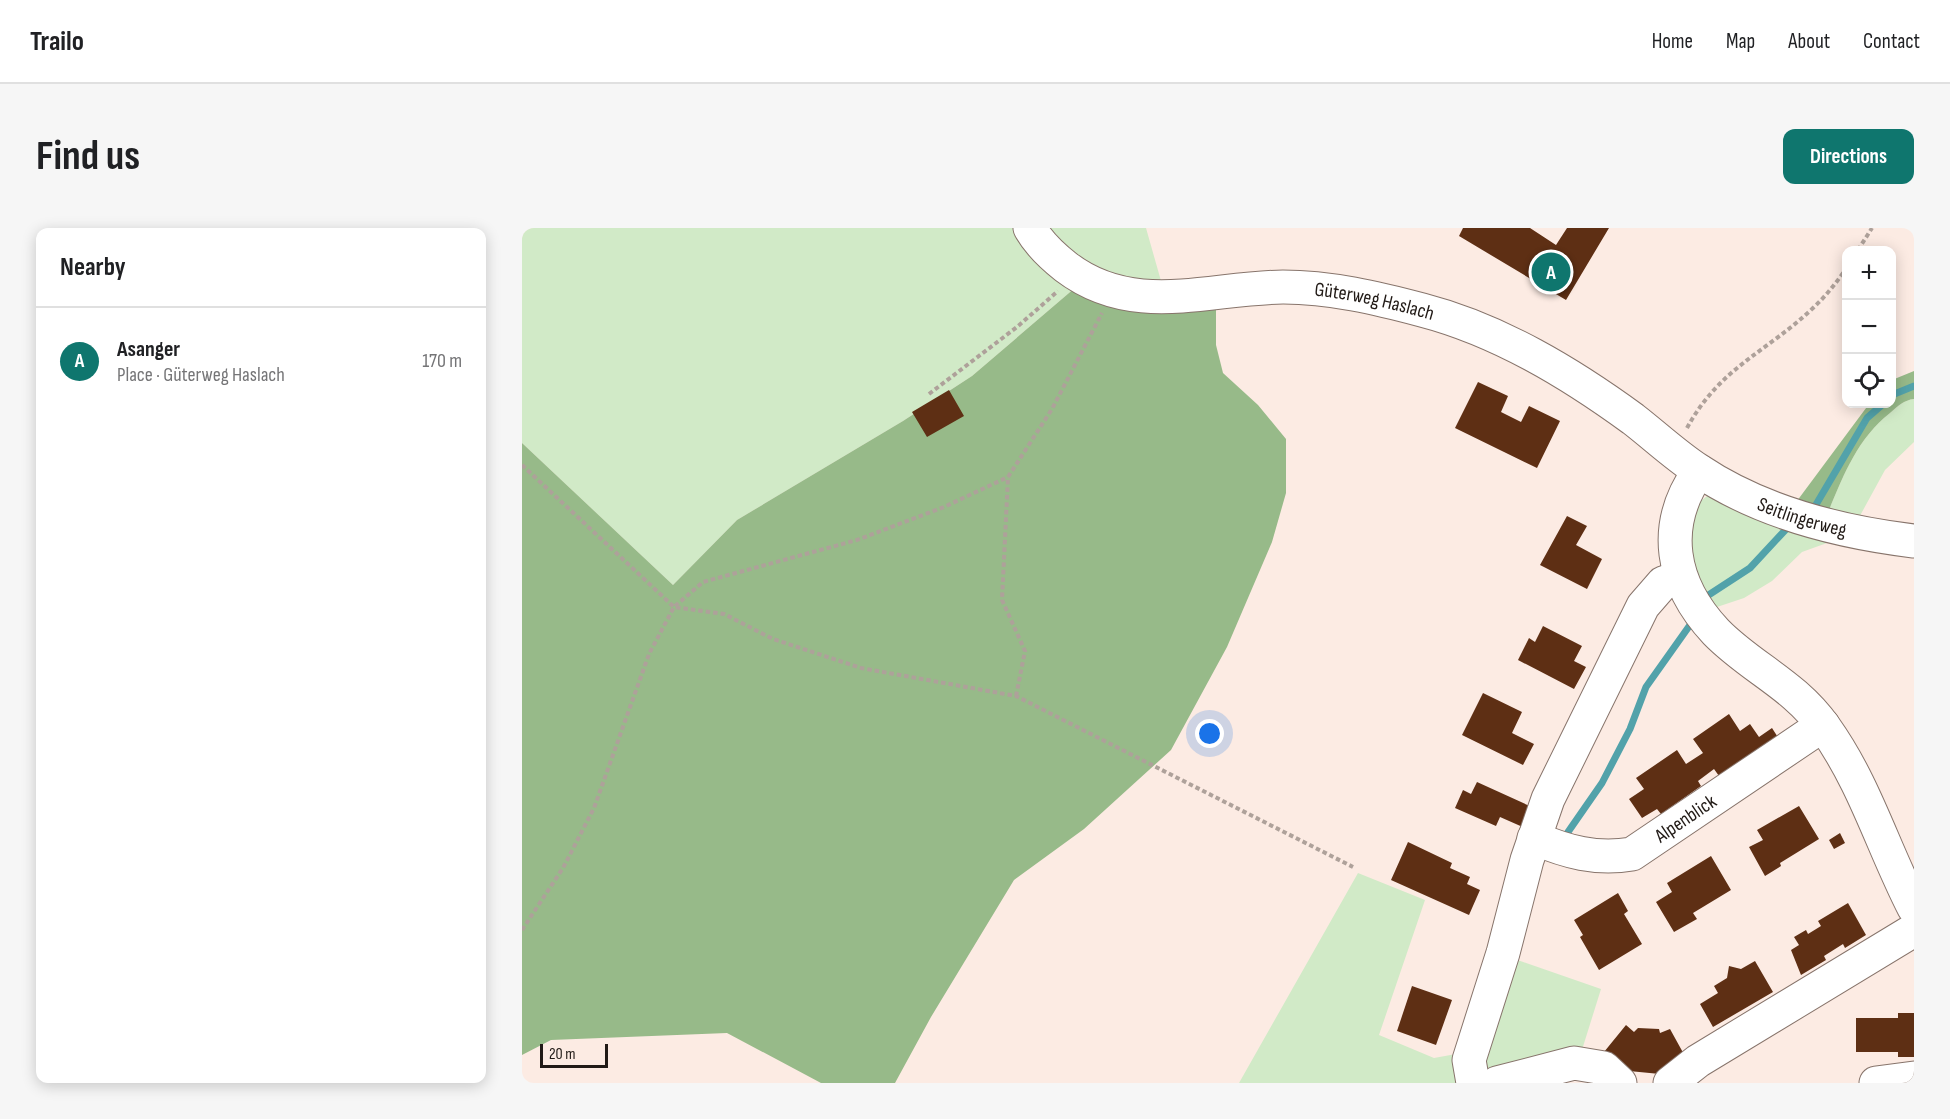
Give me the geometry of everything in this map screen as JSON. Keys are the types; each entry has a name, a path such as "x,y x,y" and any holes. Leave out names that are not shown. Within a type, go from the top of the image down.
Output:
{"street":[{"name":"Güterweg Haslach","path":"1030,228 1056,259 1075,273 1114,292 1142,297 1283,287 1333,290 1441,315 1485,331 1582,384 1634,420 1699,471"},
{"name":"Seitlingerweg","path":"1699,471 1732,490 1804,520 1844,530 1914,541"},
{"path":"1699,471 1685,490 1677,515 1673,544 1680,577 1694,604 1717,633 1803,699 1823,725 1860,784 1914,908"},
{"path":"1473,1083 1469,1060 1503,953 1534,838 1548,799 1643,606 1664,583 1680,577"},
{"name":"Alpenblick","path":"1534,838 1568,852 1608,858 1632,854 1823,725"},
{"path":"1670,1083 1698,1062 1914,930"},
{"path":"1497,1083 1574,1063 1604,1068 1620,1083"},
{"path":"1876,1083 1914,1078"}],"path":[{"path":"1861,246 1872,228"},
{"path":"929,394 1017,327 1075,273"},
{"path":"1674,452 1695,414 1714,387 1737,366 1813,309 1842,274"},
{"path":"1016,696 1025,651 1002,600 1008,477 1052,409 1114,292"},
{"path":"522,465 674,607 724,614 772,639 861,668 1016,696 1353,867"},
{"path":"522,930 564,868 594,808 649,654 674,607 703,582 857,540 944,507 1008,477"}],"green space":[{"path":"522,228 1021,228 1076,287 972,376 903,421 737,520 673,585 522,443"},
{"path":"1041,228 1146,228 1163,288 1105,280"},
{"path":"1076,287 1216,302 1216,345 1223,373 1258,405 1286,439 1286,493 1272,542 1227,647 1171,750 1084,829 1014,880 931,1017 895,1083 821,1083 727,1033 551,1040 522,1055 522,443 673,585 737,520 903,421 972,376"},
{"path":"1914,371 1914,399 1896,408 1896,378"},
{"path":"1914,399 1914,442 1885,470 1856,523 1827,515 1845,472 1868,434 1898,406"},
{"path":"1866,408 1896,408 1878,423 1860,446 1845,472 1827,515 1794,505"},
{"path":"1707,496 1729,500 1838,539 1802,552 1772,581 1744,598 1711,609 1684,557 1692,508"},
{"path":"1358,873 1425,900 1379,1035 1434,1058 1456,1054 1457,1083 1239,1083"},
{"path":"1509,957 1601,989 1581,1053 1481,1074"}],"building":[{"path":"1463,228 1530,228 1556,245 1567,228 1609,228 1566,300 1459,236"},
{"path":"1478,382 1508,396 1501,412 1521,422 1529,406 1560,421 1537,468 1455,428"},
{"path":"949,390 964,416 927,437 912,412"},
{"path":"1567,516 1587,526 1576,545 1602,559 1587,589 1540,565"},
{"path":"1543,626 1582,646 1574,661 1586,667 1574,689 1518,660 1529,638 1535,642"},
{"path":"1483,693 1522,712 1512,733 1534,744 1523,765 1462,735"},
{"path":"1729,714 1740,731 1750,724 1759,737 1772,728 1781,742 1757,755 1755,751 1719,776 1714,769 1698,781 1701,786 1661,814 1657,809 1642,818 1629,799 1644,789 1636,778 1677,750 1686,764 1703,753 1693,739"},
{"path":"1477,782 1534,808 1525,828 1500,817 1496,826 1455,808 1463,790 1471,794"},
{"path":"1799,806 1819,839 1780,863 1781,866 1765,876 1749,847 1763,840 1757,830"},
{"path":"1840,833 1845,843 1834,849 1829,840"},
{"path":"1408,842 1452,863 1450,868 1470,877 1467,884 1480,890 1469,915 1391,880"},
{"path":"1711,856 1731,890 1693,913 1697,919 1674,932 1656,902 1672,892 1667,883"},
{"path":"1618,893 1628,911 1624,914 1642,944 1599,970 1580,937 1583,935 1574,920"},
{"path":"1848,903 1866,935 1845,948 1843,944 1824,956 1826,960 1801,975 1791,950 1799,945 1794,937 1806,930 1808,934 1821,926 1818,921"},
{"path":"1755,961 1773,992 1713,1027 1700,1004 1718,993 1714,986 1727,978 1729,966 1741,969"},
{"path":"1412,986 1452,1000 1436,1045 1397,1031"},
{"path":"1898,1013 1914,1013 1914,1057 1898,1057 1898,1052 1856,1052 1856,1018 1898,1018"},
{"path":"1626,1025 1634,1032 1638,1028 1659,1029 1660,1033 1670,1029 1686,1058 1660,1074 1629,1071 1604,1052"}],"waterway":[{"path":"1896,393 1914,386"},
{"path":"1814,508 1867,418 1878,408"},
{"path":"1707,596 1750,568 1789,526"},
{"path":"1568,832 1602,783 1630,729 1646,687 1690,625"}],"place":[{"name":"Asanger","path":"1551,272"}]}
